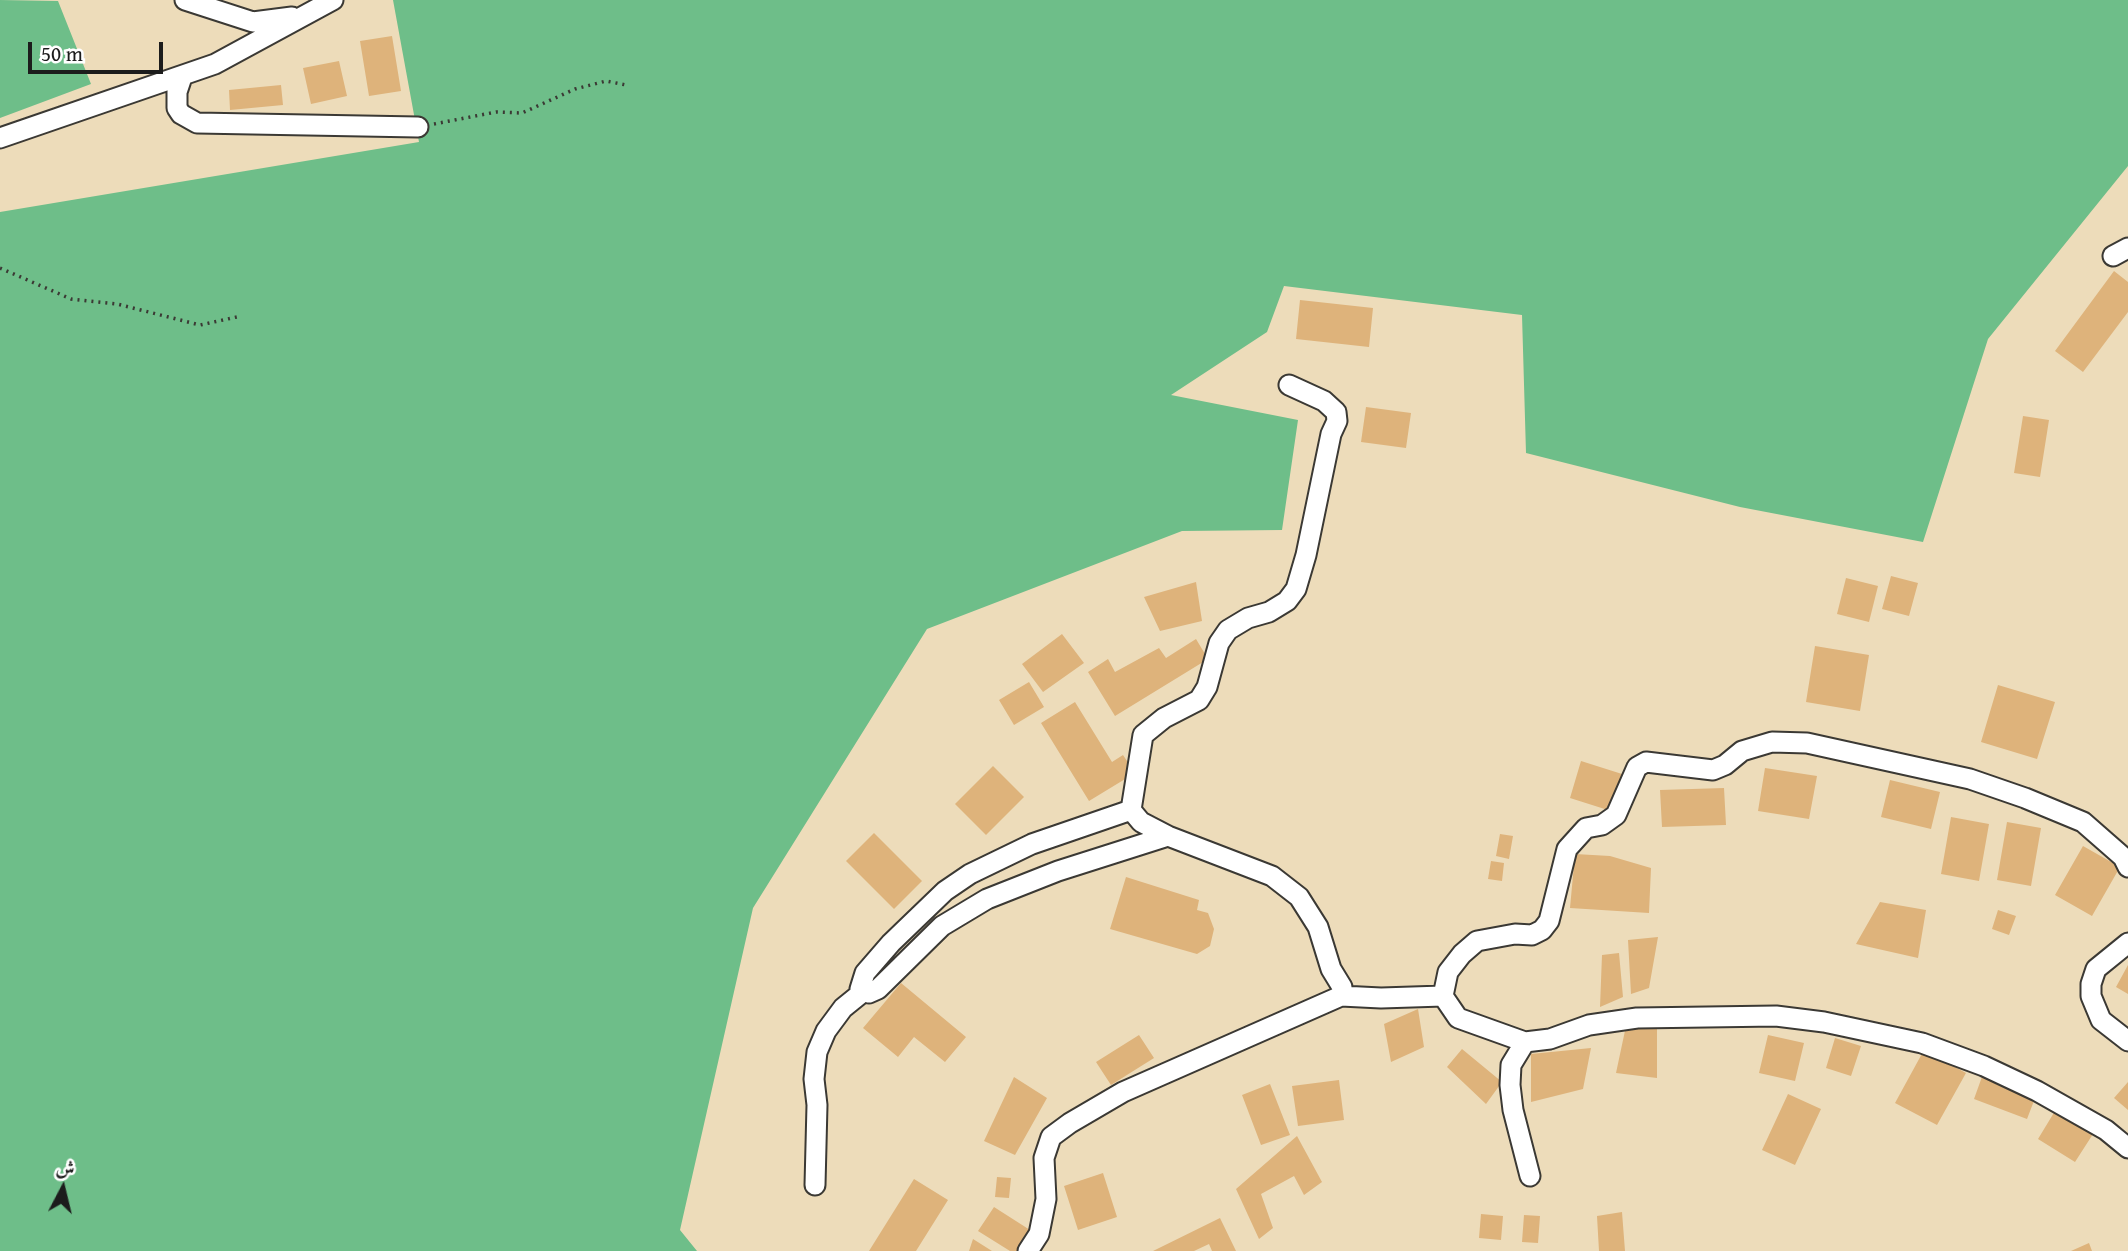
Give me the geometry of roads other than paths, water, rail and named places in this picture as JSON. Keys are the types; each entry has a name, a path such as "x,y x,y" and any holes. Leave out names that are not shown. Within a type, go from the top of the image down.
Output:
{"street":[{"path":"185,0 253,22 307,14"},
{"path":"0,138 215,64 333,0"},
{"path":"182,77 177,92 177,108 181,114 197,123 418,127"},
{"path":"1289,385 1324,401 1336,412 1337,421 1331,433 1306,555 1296,589 1287,601 1269,612 1248,618 1227,630 1219,643 1207,687 1199,700 1164,718 1149,728 1143,736 1132,810 1141,822 1168,836 1272,876 1298,897 1318,927 1331,970 1342,987 1341,996"},
{"path":"2128,867 2123,857 2083,822 2025,798 1970,779 1807,743 1772,742 1742,751 1725,765 1713,769 1646,762 1637,767 1616,815 1602,825 1586,828 1567,849 1549,921 1542,930 1532,935 1515,934 1476,942 1448,972 1443,996 1458,1018 1525,1042 1549,1039 1589,1025 1637,1017 1776,1017 1824,1022 1922,1043 1984,1066 2061,1102 2106,1130 2128,1148"},
{"path":"1132,810 1032,844 996,859 962,879 916,918 873,963 861,982 860,989 869,993 877,989 942,926 987,899 1058,871 1168,836"},
{"path":"2128,943 2096,969 2091,984 2091,996 2101,1020 2128,1041"},
{"path":"815,1185 817,1105 814,1079 817,1052 826,1031 843,1009 864,992"},
{"path":"1028,1251 1039,1234 1046,1199 1044,1158 1051,1137 1070,1123 1123,1092 1341,996 1381,999 1443,996"},
{"path":"1525,1042 1511,1065 1510,1085 1513,1110 1530,1176"}]}
